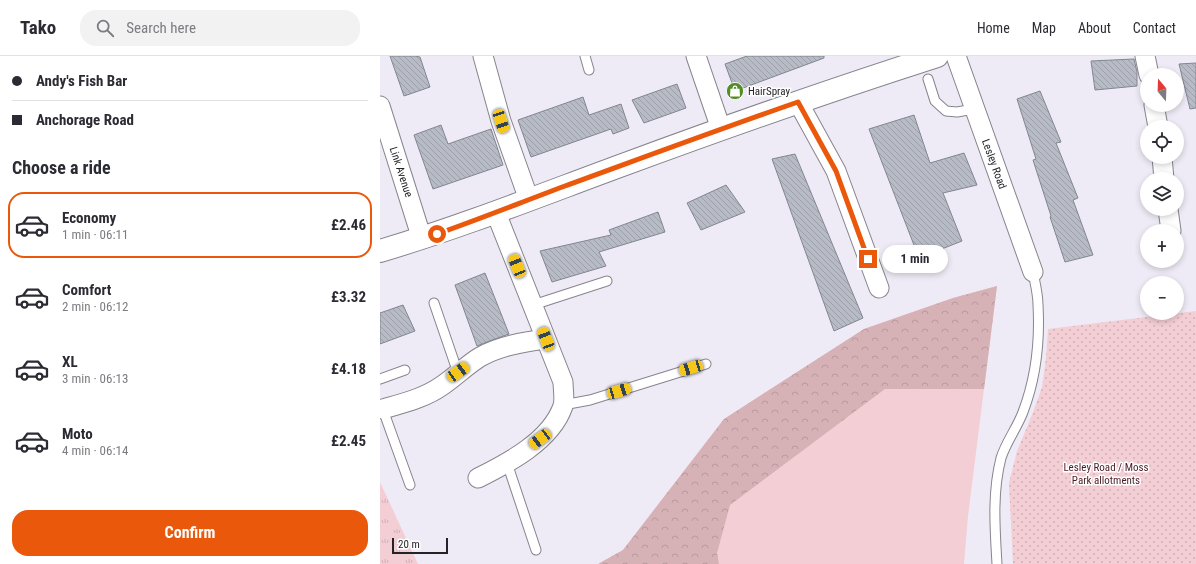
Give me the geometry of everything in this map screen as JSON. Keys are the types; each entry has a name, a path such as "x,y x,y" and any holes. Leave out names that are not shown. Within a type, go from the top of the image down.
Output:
{"main road":[{"path":"380,251 422,239 496,213 721,129 798,102 938,56"}],"street":[{"path":"483,56 501,121 529,200"},
{"path":"696,56 721,129"},
{"name":"Lesley Road","path":"956,56 1033,272"},
{"path":"1145,56 1148,68"},
{"path":"798,102 836,171 879,288"},
{"name":"Link Avenue","path":"380,106 422,239"},
{"path":"478,478 507,463 540,439 554,424 563,405 563,382 496,213"},
{"path":"381,405 423,397 443,386 458,372 481,357 513,344 546,339"}],"lane":[{"path":"585,56 590,70"},
{"path":"928,79 935,101 946,111 957,112 974,109"},
{"path":"997,564 995,514 996,482 1001,457 1022,413 1035,369 1038,343 1038,304 1033,272"},
{"path":"533,305 606,281"},
{"path":"434,303 458,372"},
{"path":"563,405 590,400 706,364"},
{"path":"380,379 405,370"},
{"path":"381,405 410,485"},
{"path":"507,463 536,550"}],"green space":[{"path":"997,286 968,516 964,564 598,564 623,550 724,419 864,329 953,298"},
{"path":"997,286 984,389 885,389 730,505 717,553 719,564 598,564 623,550 724,419 864,329 953,298"},
{"name":"Lesley Road / Moss Park allotments","path":"1196,311 1196,564 1013,564 1009,483 1017,451 1042,387 1048,329 1140,318 1140,320 1184,320 1184,312"},
{"path":"380,482 418,564 380,564"}],"building":[{"path":"390,56 420,57 430,87 404,96"},
{"path":"747,56 824,56 824,58 735,91 725,64"},
{"path":"1134,59 1137,72 1137,86 1095,90 1091,61"},
{"path":"1196,63 1196,108 1190,109 1184,84 1184,68 1180,68 1179,64"},
{"path":"677,84 686,108 644,123 632,100"},
{"path":"1040,91 1061,142 1056,143 1078,198 1073,200 1093,255 1065,262 1033,160 1036,159 1017,99"},
{"path":"583,97 589,115 621,104 629,128 613,134 611,129 531,157 518,120"},
{"path":"914,115 930,163 964,153 977,185 943,193 962,241 919,258 869,129"},
{"path":"441,125 448,144 491,129 503,165 433,189 414,135"},
{"path":"795,154 863,318 834,331 772,159"},
{"path":"726,185 745,212 701,230 687,203"},
{"path":"658,212 665,232 599,252 606,266 552,282 540,251 611,235 609,230"},
{"path":"485,273 509,334 477,346 455,285"},
{"path":"403,305 415,331 380,344 380,313"}],"place":[{"name":"HairSpray","path":"735,91"}],"route":[{"path":"437,234 798,102 836,171 868,259"}]}
